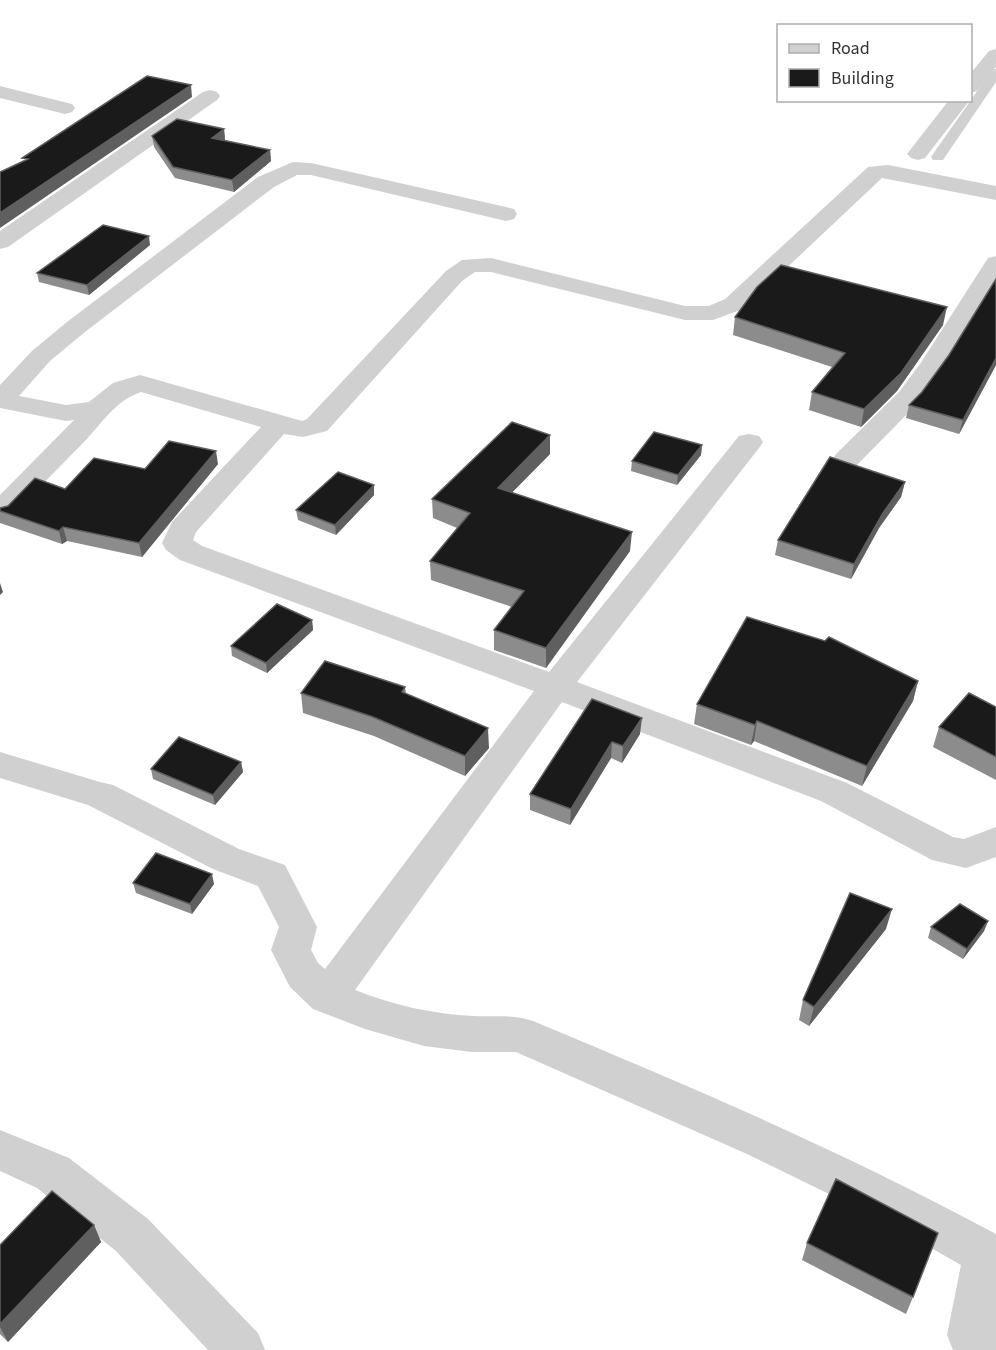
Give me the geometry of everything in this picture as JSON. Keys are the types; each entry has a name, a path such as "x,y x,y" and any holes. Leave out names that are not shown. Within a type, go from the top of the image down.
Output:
{"street":[{"path":"972,85 996,55"},
{"path":"0,92 65,108"},
{"path":"0,242 210,96"},
{"path":"928,156 959,102"},
{"path":"0,400 41,356 109,301 266,182 293,168 311,169 506,214"},
{"path":"0,512 98,409 122,389 140,383 279,424 303,429 317,424 454,276 470,265 491,265 685,314 713,313 734,304 876,171 888,171 996,193"},
{"path":"846,460 908,398 931,367 996,263"},
{"path":"0,400 66,413 98,409"},
{"path":"279,424 182,529 177,543 191,553 834,792 945,850 966,854 996,841"},
{"path":"327,997 555,687 749,441"},
{"path":"0,765 100,795 226,858 272,876 298,927 291,950 304,975 327,997 364,1012 424,1028 472,1034 518,1034 602,1068 762,1140 898,1205 981,1251 985,1269 971,1335 990,1350"},
{"path":"0,1150 53,1173 132,1234 241,1350"}],"lane":[{"path":"928,156 996,74"}],"building":[{"path":"147,76 191,85 0,213 0,172 28,159 22,158"},
{"path":"177,119 224,129 212,138 270,150 232,180 173,167 152,136"},
{"path":"103,225 149,236 87,285 37,273"},
{"path":"781,265 947,307 901,373 864,409 812,392 845,353 735,317 757,287"},
{"path":"996,279 996,358 963,420 909,405 922,392 949,355"},
{"path":"512,422 550,435 498,488 632,532 546,648 494,630 524,591 430,561 470,513 432,499"},
{"path":"654,432 702,445 678,475 632,461"},
{"path":"169,441 216,451 139,543 63,527 59,531 0,511 0,508 8,506 35,478 65,489 94,458 145,469"},
{"path":"830,457 905,482 883,513 854,564 778,540"},
{"path":"338,472 374,485 335,525 296,510"},
{"path":"277,604 312,620 266,663 231,646"},
{"path":"747,617 825,641 829,637 918,681 867,766 757,721 755,725 697,704"},
{"path":"325,661 405,687 402,692 488,728 465,756 373,717 301,693"},
{"path":"969,693 996,707 996,757 939,727"},
{"path":"592,699 642,718 623,746 612,742 571,809 530,794"},
{"path":"179,737 241,762 213,795 151,769"},
{"path":"156,853 212,874 190,904 133,883"},
{"path":"850,893 892,909 814,1007 803,1000"},
{"path":"960,904 988,921 967,949 931,927"},
{"path":"836,1179 938,1233 913,1297 807,1243"},
{"path":"52,1191 94,1225 0,1324 0,1245"}]}
